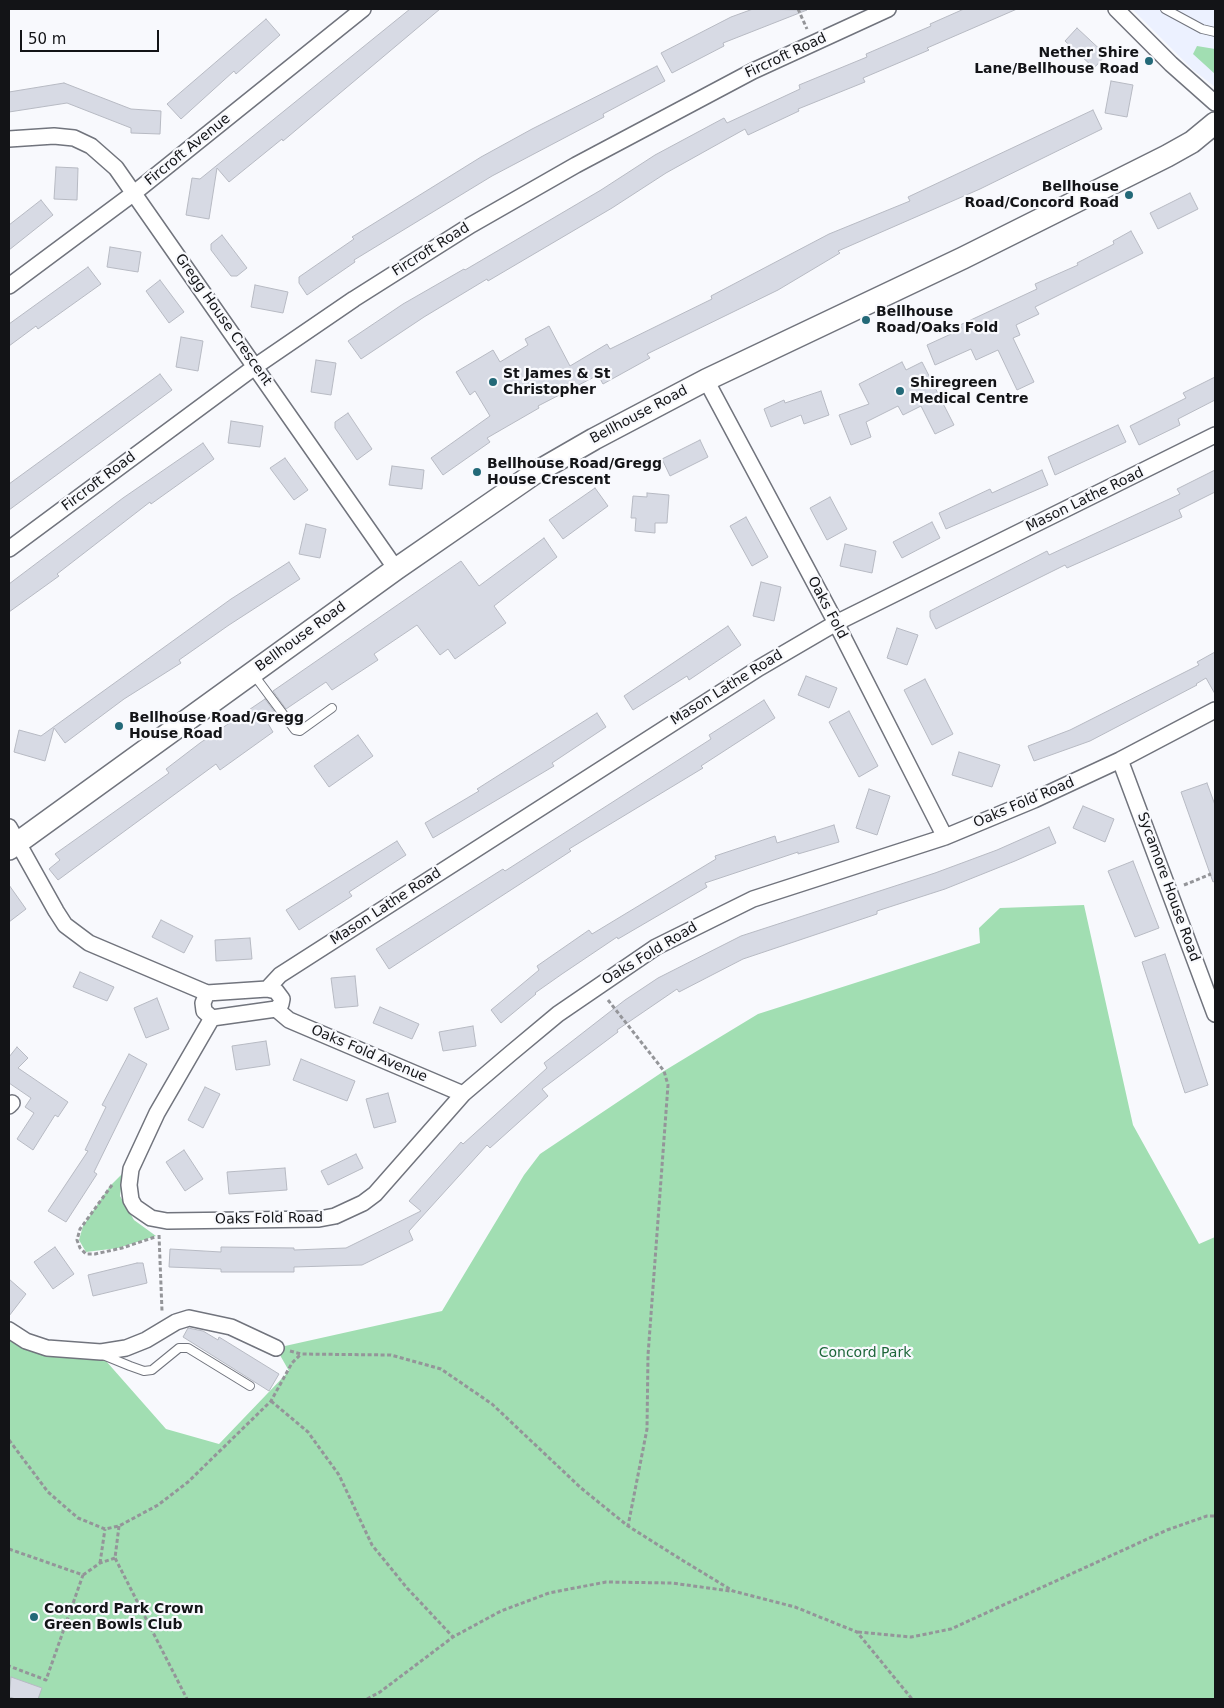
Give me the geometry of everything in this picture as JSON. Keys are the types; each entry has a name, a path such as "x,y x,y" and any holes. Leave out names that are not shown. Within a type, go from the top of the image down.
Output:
{"main road":[{"name":"Bellhouse Road","path":"12,840 535,473 594,439 706,380 964,258 1160,160 1192,142 1215,124"}],"street":[{"name":"Fircroft Avenue","path":"9,286 134,193 363,9"},
{"name":"Fircroft Road","path":"9,549 256,366 354,299 471,225 649,126 753,71 888,9"},
{"path":"1116,9 1215,103"},
{"name":"Gregg House Crescent","path":"9,139 46,136 74,138 104,155 134,193 396,569"},
{"name":"Oaks Fold","path":"706,380 836,623 945,837"},
{"name":"Mason Lathe Road","path":"267,989 280,976 758,668 836,623 1215,435"},
{"name":"Oaks Fold Road","path":"131,1168 129,1184 135,1207 150,1218 319,1219 350,1211 375,1194 464,1094 558,1014 597,985 656,947 753,899 945,837 1034,800 1120,760 1215,710"},
{"name":"Sycamore House Road","path":"1120,760 1215,1014"},
{"path":"12,840 56,911 76,935 89,944 208,992 267,989 276,991 282,998 281,1004 276,1009 212,1018 204,1011 203,1003 208,992"},
{"name":"Oaks Fold Avenue","path":"276,1009 289,1020 464,1094"},
{"path":"131,1168 157,1113 212,1018"},
{"path":"9,1330 26,1341 47,1348 97,1352 126,1348 189,1318 230,1327 276,1348"}],"lane":[{"path":"1165,9 1202,29 1215,32"},
{"path":"252,673 295,730 300,731 332,708"},
{"path":"97,1352 144,1371 152,1370 179,1348 188,1348 250,1386"}],"path":[{"path":"798,9 814,42"},
{"path":"1169,891 1211,874"},
{"path":"597,985 664,1071 668,1084 648,1355 647,1429 628,1526"},
{"path":"131,1168 112,1186 80,1229 77,1240 80,1248 86,1254 94,1254 122,1248 159,1235"},
{"path":"158,1219 163,1329"},
{"path":"276,1348 301,1354 391,1355 441,1368 492,1404 581,1488 628,1526 733,1591"},
{"path":"9,1440 48,1492 78,1518 105,1529 119,1526 158,1505 188,1482 271,1402 292,1363 301,1354"},
{"path":"271,1402 308,1432 339,1476 372,1545 407,1588 453,1637"},
{"path":"367,1699 380,1692 453,1637 501,1611 549,1593 606,1582 672,1583 733,1591 795,1606 857,1632 911,1637 951,1630 1167,1530 1207,1516 1215,1516"},
{"path":"119,1526 115,1558 187,1699"},
{"path":"100,1563 105,1529"},
{"path":"9,1550 83,1576"},
{"path":"9,1668 46,1680 83,1576 100,1563 115,1558"},
{"path":"857,1632 912,1699"}],"shaded area":[{"path":"1132,9 1215,9 1215,87 1193,70"}],"green space":[{"path":"1197,46 1215,49 1215,74 1193,54"},
{"name":"Concord Park","path":"1084,905 1133,1125 1199,1244 1215,1237 1215,1699 9,1699 9,1336 33,1350 106,1361 166,1429 219,1444 289,1371 276,1348 442,1311 524,1175 540,1154 664,1071 758,1014 980,943 979,928 1000,908"},
{"path":"123,1173 120,1196 134,1220 156,1236 118,1248 86,1252 79,1240 83,1226 110,1186"}],"building":[{"path":"410,9 440,9 283,141 282,139 229,182 217,168 209,219 186,215 192,178 200,179"},
{"path":"753,9 807,10 723,43 724,46 672,73 661,53 731,17"},
{"path":"964,9 1017,9 927,48 929,50 863,78 865,82 798,109 799,111 748,135 745,129 666,173 612,208 488,281 487,279 424,317 361,359 348,341 403,304 601,190 655,155 724,118 727,123 800,89 799,85 867,57 866,54 931,26 930,24"},
{"path":"266,19 280,35 236,74 234,71 181,119 167,104"},
{"path":"1077,28 1106,55 1094,68 1065,41"},
{"path":"657,66 665,81 603,114 604,117 492,176 354,260 355,262 307,295 299,283 299,277 354,239 352,237 481,157"},
{"path":"1111,81 1133,85 1127,117 1105,113"},
{"path":"64,83 131,109 161,111 160,134 131,133 131,128 67,103 9,112 9,92"},
{"path":"1093,110 1102,129 980,189 838,251 840,253 778,290 647,354 650,358 603,384 598,375 538,406 539,408 487,438 490,442 443,475 431,458 490,416 475,391 470,395 456,372 493,350 500,362 528,345 525,339 549,326 570,366 607,344 610,349 712,299 711,296 829,234 910,201 908,197"},
{"path":"56,167 78,168 77,200 54,199"},
{"path":"1190,193 1198,209 1158,229 1150,213"},
{"path":"41,200 53,215 9,250 9,225"},
{"path":"1131,231 1143,253 1035,307 1039,314 1016,325 1020,335 1013,338 1034,382 1017,390 998,350 976,360 971,349 935,365 927,345 962,329 960,325 1037,289 1035,284 1078,265 1077,263 1114,244 1113,241"},
{"path":"222,235 247,268 237,276 231,276 211,250 211,244"},
{"path":"110,247 141,252 138,272 107,267"},
{"path":"88,267 101,284 38,329 36,326 9,346 9,324"},
{"path":"160,280 184,312 169,323 146,291"},
{"path":"255,285 288,292 283,313 251,307"},
{"path":"181,337 203,341 198,371 176,367"},
{"path":"316,360 336,363 331,395 311,392"},
{"name":"Shiregreen Medical Centre","path":"902,362 906,370 922,362 954,425 935,434 921,406 903,415 898,406 866,422 871,437 851,445 839,415 869,404 859,384"},
{"path":"160,374 172,390 9,510 9,484"},
{"path":"1215,377 1215,400 1178,419 1180,425 1139,445 1130,426 1186,398 1183,393"},
{"path":"821,391 829,415 804,424 801,415 771,427 764,409 784,400 785,403"},
{"path":"348,413 372,449 357,460 335,428 335,422"},
{"path":"231,421 263,426 260,447 228,443"},
{"path":"1118,425 1126,442 1055,475 1048,457"},
{"path":"700,440 708,457 670,476 662,459"},
{"path":"203,443 214,459 151,504 150,502 57,574 59,576 9,612 9,584 123,498"},
{"path":"285,458 308,490 294,500 270,468"},
{"path":"392,466 424,470 422,489 389,485"},
{"path":"1042,470 1048,485 946,529 939,513 990,489 992,493"},
{"path":"1215,470 1215,492 1179,510 1182,517 1067,568 1065,565 936,629 930,617 930,611 1047,551 1049,555 1180,494 1177,489"},
{"path":"595,488 608,506 563,539 549,520"},
{"path":"647,493 669,495 667,523 655,523 655,533 635,531 636,518 631,518 633,496 647,497"},
{"path":"830,497 847,529 827,540 810,508"},
{"path":"746,517 768,557 752,566 730,526"},
{"path":"932,522 940,538 902,558 893,542"},
{"path":"306,524 326,529 320,558 299,554"},
{"path":"544,538 557,557 494,606 506,623 455,659 448,649 440,655 417,625 374,654 378,660 332,690 326,682 286,709 273,691 461,561 479,586"},
{"path":"845,544 876,551 872,573 840,566"},
{"path":"289,562 300,579 229,625 179,660 181,663 124,699 65,743 54,728 45,761 14,752 19,730 41,736 231,599"},
{"path":"761,582 781,587 774,621 753,616"},
{"path":"728,626 741,645 689,680 687,676 633,710 624,696"},
{"path":"897,628 918,635 907,665 887,658"},
{"path":"1215,652 1215,694 1206,678 1197,685 1090,741 1034,761 1028,746 1070,730 1199,665 1197,662"},
{"path":"806,676 837,688 829,708 798,695"},
{"path":"925,679 953,734 932,745 904,690"},
{"path":"265,699 277,715 267,722 273,732 220,770 216,764 58,880 49,869 60,860 55,854 169,773 166,769 200,743"},
{"path":"764,700 775,718 701,766 703,768 569,849 571,851 389,969 376,949 503,869 505,871 711,739 709,735"},
{"path":"849,711 878,766 859,777 829,722"},
{"path":"597,713 606,727 552,763 554,766 433,838 425,823 479,791 477,789"},
{"path":"358,735 373,756 329,787 314,766"},
{"path":"959,752 1000,765 992,787 952,775"},
{"path":"1207,783 1215,805 1215,881 1213,882 1181,792"},
{"path":"869,789 890,796 877,835 856,828"},
{"path":"1083,806 1114,819 1105,842 1073,828"},
{"path":"834,825 839,842 798,854 798,852 705,883 707,887 618,939 617,937 562,974 535,993 501,1023 491,1010 539,970 537,966 589,930 592,934 716,859 715,856 775,836 777,843"},
{"path":"1049,827 1056,843 1015,861 945,889 877,911 877,914 743,959 679,992 677,989 617,1030 618,1032 542,1089 548,1096 490,1148 487,1145 409,1231 413,1240 362,1265 294,1267 294,1272 221,1272 221,1269 169,1267 170,1249 221,1252 221,1247 294,1248 294,1250 346,1248 421,1211 409,1201 461,1142 463,1144 547,1068 544,1063 625,1000 658,978 741,936 935,873 997,850"},
{"path":"397,841 406,855 349,892 352,896 299,930 286,910"},
{"path":"1133,861 1159,928 1135,937 1108,871"},
{"path":"9,885 26,909 9,922"},
{"path":"161,920 193,936 184,953 152,937"},
{"path":"250,938 252,959 216,961 215,940"},
{"path":"1165,954 1208,1085 1185,1093 1142,962"},
{"path":"80,972 114,987 107,1001 73,987"},
{"path":"355,976 358,1006 335,1008 331,978"},
{"path":"157,998 169,1029 146,1038 134,1008"},
{"path":"380,1007 419,1024 412,1039 373,1023"},
{"path":"473,1026 476,1046 443,1051 439,1032"},
{"path":"266,1041 270,1065 236,1070 232,1046"},
{"path":"17,1047 28,1058 18,1068 68,1102 58,1117 55,1115 33,1150 17,1139 34,1113 25,1107 31,1098 9,1083 9,1057"},
{"path":"129,1054 147,1064 94,1172 97,1174 66,1222 48,1211 88,1151 85,1150 106,1107 102,1105"},
{"path":"301,1059 355,1081 347,1101 293,1080"},
{"path":"205,1087 220,1094 203,1128 188,1120"},
{"path":"388,1093 396,1122 374,1128 366,1099"},
{"path":"184,1150 203,1179 185,1191 166,1162"},
{"path":"356,1154 363,1168 328,1185 321,1171"},
{"path":"285,1168 287,1190 229,1194 227,1172"},
{"path":"55,1247 74,1274 53,1289 34,1262"},
{"path":"143,1263 147,1283 93,1296 88,1275"},
{"path":"9,1279 26,1294 9,1316"},
{"path":"188,1328 203,1331 218,1340 219,1337 279,1374 269,1391 183,1337"},
{"path":"11,1677 42,1688 38,1699 16,1699 9,1697"}],"place":[{"name":"Nether Shire Lane/Bellhouse Road","path":"1149,61"},
{"name":"Bellhouse Road/Concord Road","path":"1129,195"},
{"name":"Bellhouse Road/Oaks Fold","path":"866,320"},
{"name":"St James & St Christopher","path":"493,382"},
{"name":"Shiregreen Medical Centre","path":"900,391"},
{"name":"Bellhouse Road/Gregg House Crescent","path":"477,472"},
{"name":"Bellhouse Road/Gregg House Road","path":"119,726"},
{"name":"Concord Park Crown Green Bowls Club","path":"34,1617"}]}
